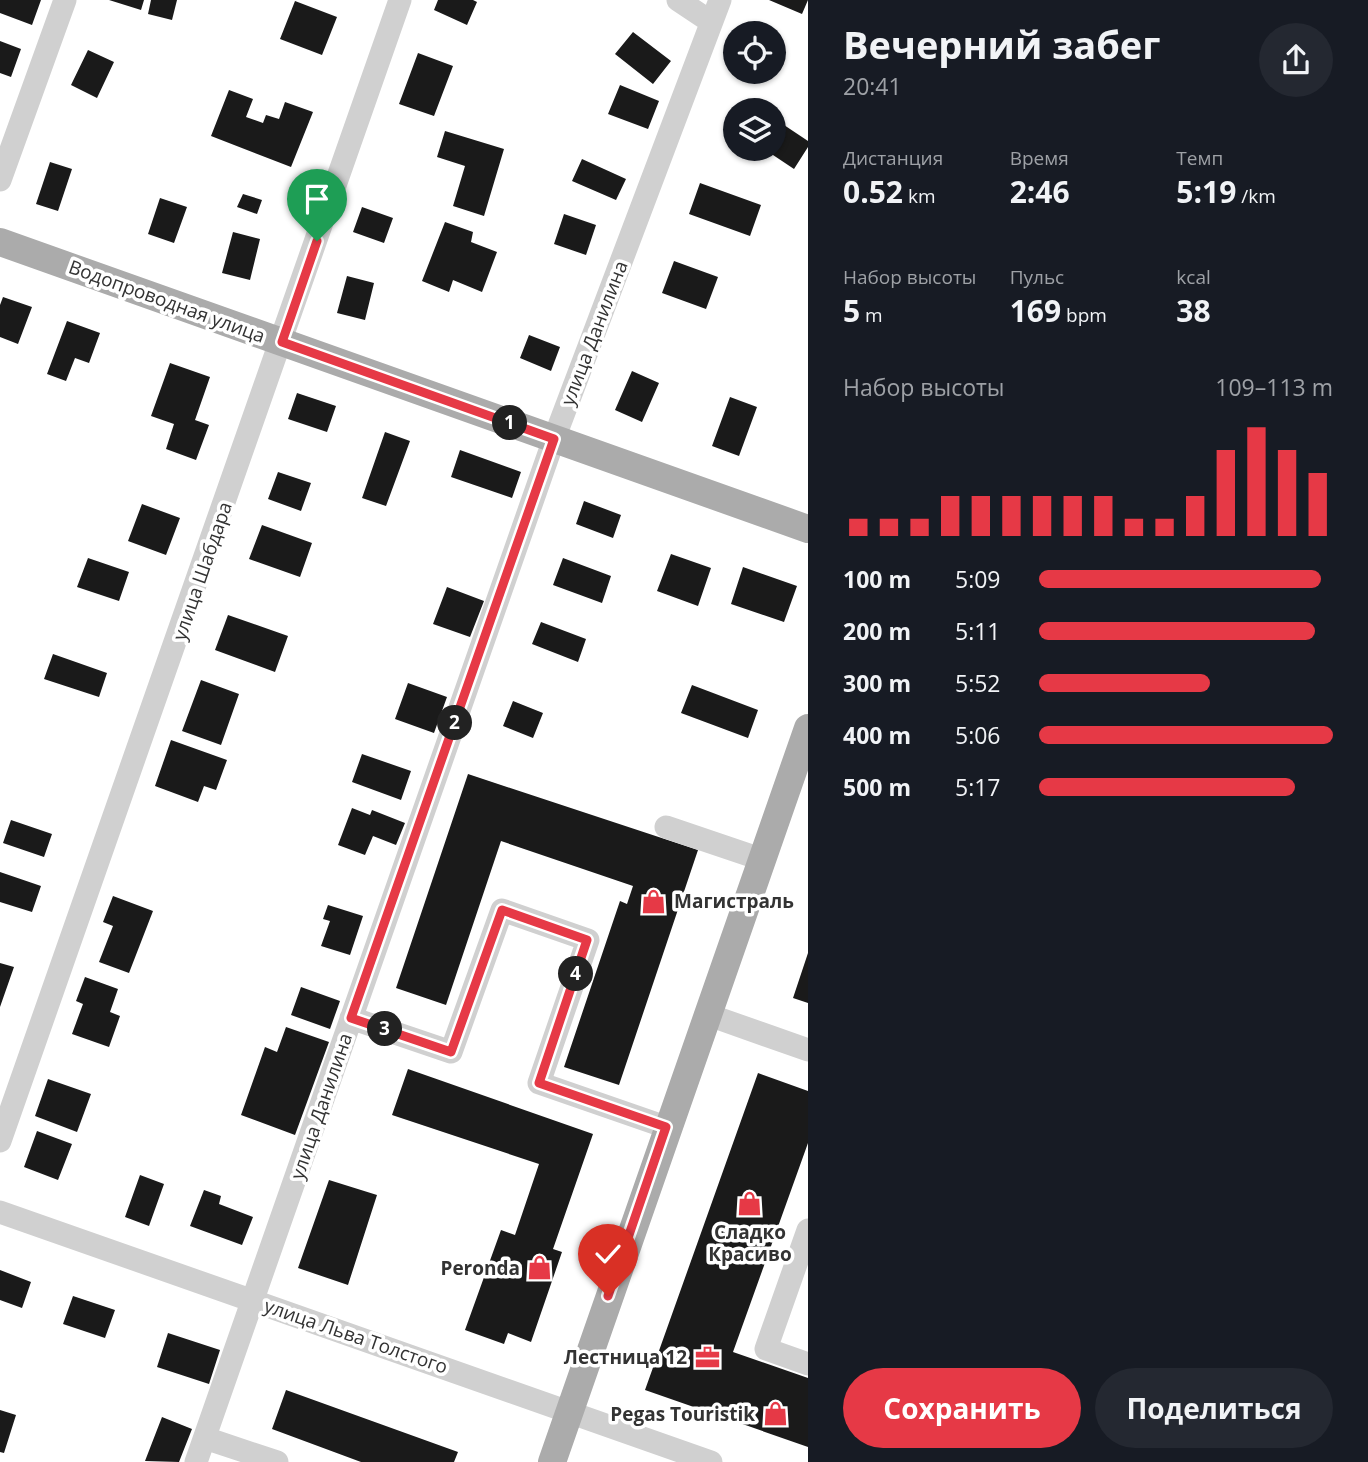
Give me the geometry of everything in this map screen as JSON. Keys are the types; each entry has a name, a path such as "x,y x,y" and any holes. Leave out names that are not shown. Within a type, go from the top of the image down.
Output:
{"main road":[{"name":"Водопроводная улица","path":"0,242 278,354 554,439 808,529"},
{"path":"552,1462 666,1127 808,728"}],"street":[{"path":"0,180 65,0"},
{"name":"улица Шабдара","path":"0,1141 400,0"},
{"path":"678,0 711,22"},
{"name":"улица Данилина","path":"196,1462 554,439 720,0"},
{"path":"666,827 761,859"},
{"path":"351,1018 451,1052 502,910 587,940 539,1083 666,1127"},
{"path":"706,1014 808,1050"},
{"name":"улица Льва Толстого","path":"0,1212 569,1410 710,1462"},
{"path":"808,1230 766,1349 808,1364"},
{"path":"205,1437 277,1462"}],"building":[{"path":"0,0 41,0 32,25 0,13"},
{"path":"109,0 144,0 141,10"},
{"path":"151,0 177,0 172,20 148,14"},
{"path":"438,0 477,2 467,25 434,10"},
{"path":"769,0 808,0 802,14"},
{"path":"295,1 337,17 322,55 280,39"},
{"path":"633,32 671,61 653,84 615,54"},
{"path":"0,41 21,49 11,77 0,73"},
{"path":"88,50 114,62 97,98 71,85"},
{"path":"418,53 453,66 434,116 399,104"},
{"path":"620,85 659,101 648,129 608,114"},
{"path":"229,90 253,99 246,117 263,123 266,115 279,119 285,102 313,112 291,167 211,136"},
{"path":"786,126 808,141 808,147 794,169 782,161 786,161"},
{"path":"445,131 504,149 484,216 453,206 465,166 437,157"},
{"path":"582,159 626,179 616,200 572,181"},
{"path":"50,162 72,169 58,211 36,204"},
{"path":"700,183 761,205 750,236 689,214"},
{"path":"243,194 262,200 257,214 237,207"},
{"path":"160,198 187,207 174,243 148,234"},
{"path":"362,207 393,218 384,243 353,232"},
{"path":"564,214 596,225 586,255 554,244"},
{"path":"445,222 473,232 471,242 497,252 482,292 453,280 449,292 422,281"},
{"path":"233,232 260,239 250,280 222,273"},
{"path":"674,261 718,277 706,309 662,293"},
{"path":"347,276 374,283 365,320 337,313"},
{"path":"3,297 32,307 18,344 0,337 0,305"},
{"path":"67,321 100,333 89,363 75,358 66,381 47,374"},
{"path":"529,335 560,347 551,371 520,358"},
{"path":"170,363 210,377 195,420 209,425 196,460 166,449 174,424 151,416"},
{"path":"632,371 659,383 642,422 615,410"},
{"path":"297,393 336,406 327,432 288,419"},
{"path":"730,397 757,407 739,456 712,446"},
{"path":"385,432 410,441 386,506 362,498"},
{"path":"460,450 521,472 512,498 451,477"},
{"path":"278,472 311,483 301,511 268,499"},
{"path":"584,501 621,515 613,538 576,524"},
{"path":"142,504 180,518 166,555 128,541"},
{"path":"262,525 312,543 300,577 249,559"},
{"path":"671,554 711,568 698,606 657,591"},
{"path":"88,558 129,572 119,601 77,587"},
{"path":"563,558 611,576 602,603 553,585"},
{"path":"743,567 797,586 784,622 731,604"},
{"path":"447,587 484,601 470,637 433,624"},
{"path":"228,615 288,636 275,672 215,650"},
{"path":"541,622 586,639 578,662 532,644"},
{"path":"53,654 107,673 99,697 44,679"},
{"path":"201,680 239,694 221,745 182,731"},
{"path":"408,683 447,697 434,733 395,719"},
{"path":"692,685 758,710 748,738 681,713"},
{"path":"513,701 543,713 533,738 503,726"},
{"path":"171,740 227,760 216,790 204,786 198,802 155,786"},
{"path":"362,754 411,771 401,800 352,782"},
{"path":"468,774 698,850 619,1085 564,1067 620,901 627,904 633,886 501,841 446,1005 396,988"},
{"path":"352,808 370,815 372,810 405,823 396,845 373,836 365,855 338,845"},
{"path":"11,820 52,834 44,857 3,843"},
{"path":"0,872 41,886 32,912 0,902"},
{"path":"113,896 153,911 129,973 99,962 113,926 103,922"},
{"path":"328,905 363,916 350,955 321,946 330,921 323,919"},
{"path":"808,953 808,1003 793,998"},
{"path":"0,963 14,967 0,1007"},
{"path":"85,977 118,989 110,1012 120,1016 109,1047 72,1034 83,1004 76,1001"},
{"path":"301,987 340,1001 330,1029 291,1015"},
{"path":"286,1027 329,1042 295,1135 241,1115 265,1047 277,1052"},
{"path":"408,1069 593,1134 553,1249 562,1252 531,1342 508,1333 504,1344 465,1330 501,1230 515,1235 539,1164 392,1115"},
{"path":"758,1073 808,1091 808,1143 733,1352 808,1378 808,1447 645,1390"},
{"path":"48,1079 91,1094 77,1132 35,1116"},
{"path":"37,1131 72,1144 58,1180 24,1167"},
{"path":"140,1175 164,1184 149,1226 125,1217"},
{"path":"329,1180 377,1195 348,1285 298,1268"},
{"path":"204,1190 221,1196 219,1204 253,1217 242,1245 190,1226"},
{"path":"0,1270 31,1282 22,1308 0,1300"},
{"path":"73,1296 115,1310 105,1338 63,1324"},
{"path":"168,1333 220,1350 209,1384 157,1367"},
{"path":"286,1390 458,1452 454,1462 361,1462 272,1429"},
{"path":"0,1410 16,1415 4,1453 0,1452"},
{"path":"162,1417 192,1429 179,1462 145,1461"}],"place":[{"name":"Магистраль","path":"654,901"},
{"name":"Сладко Красиво","path":"750,1204"},
{"name":"Peronda","path":"540,1268"},
{"name":"Лестница 12","path":"707,1357"},
{"name":"Pegas Touristik","path":"775,1414"}],"route":[{"path":"317,241 282,342 554,439 351,1018 451,1052 502,910 587,940 539,1083 666,1127 608,1296"}]}
